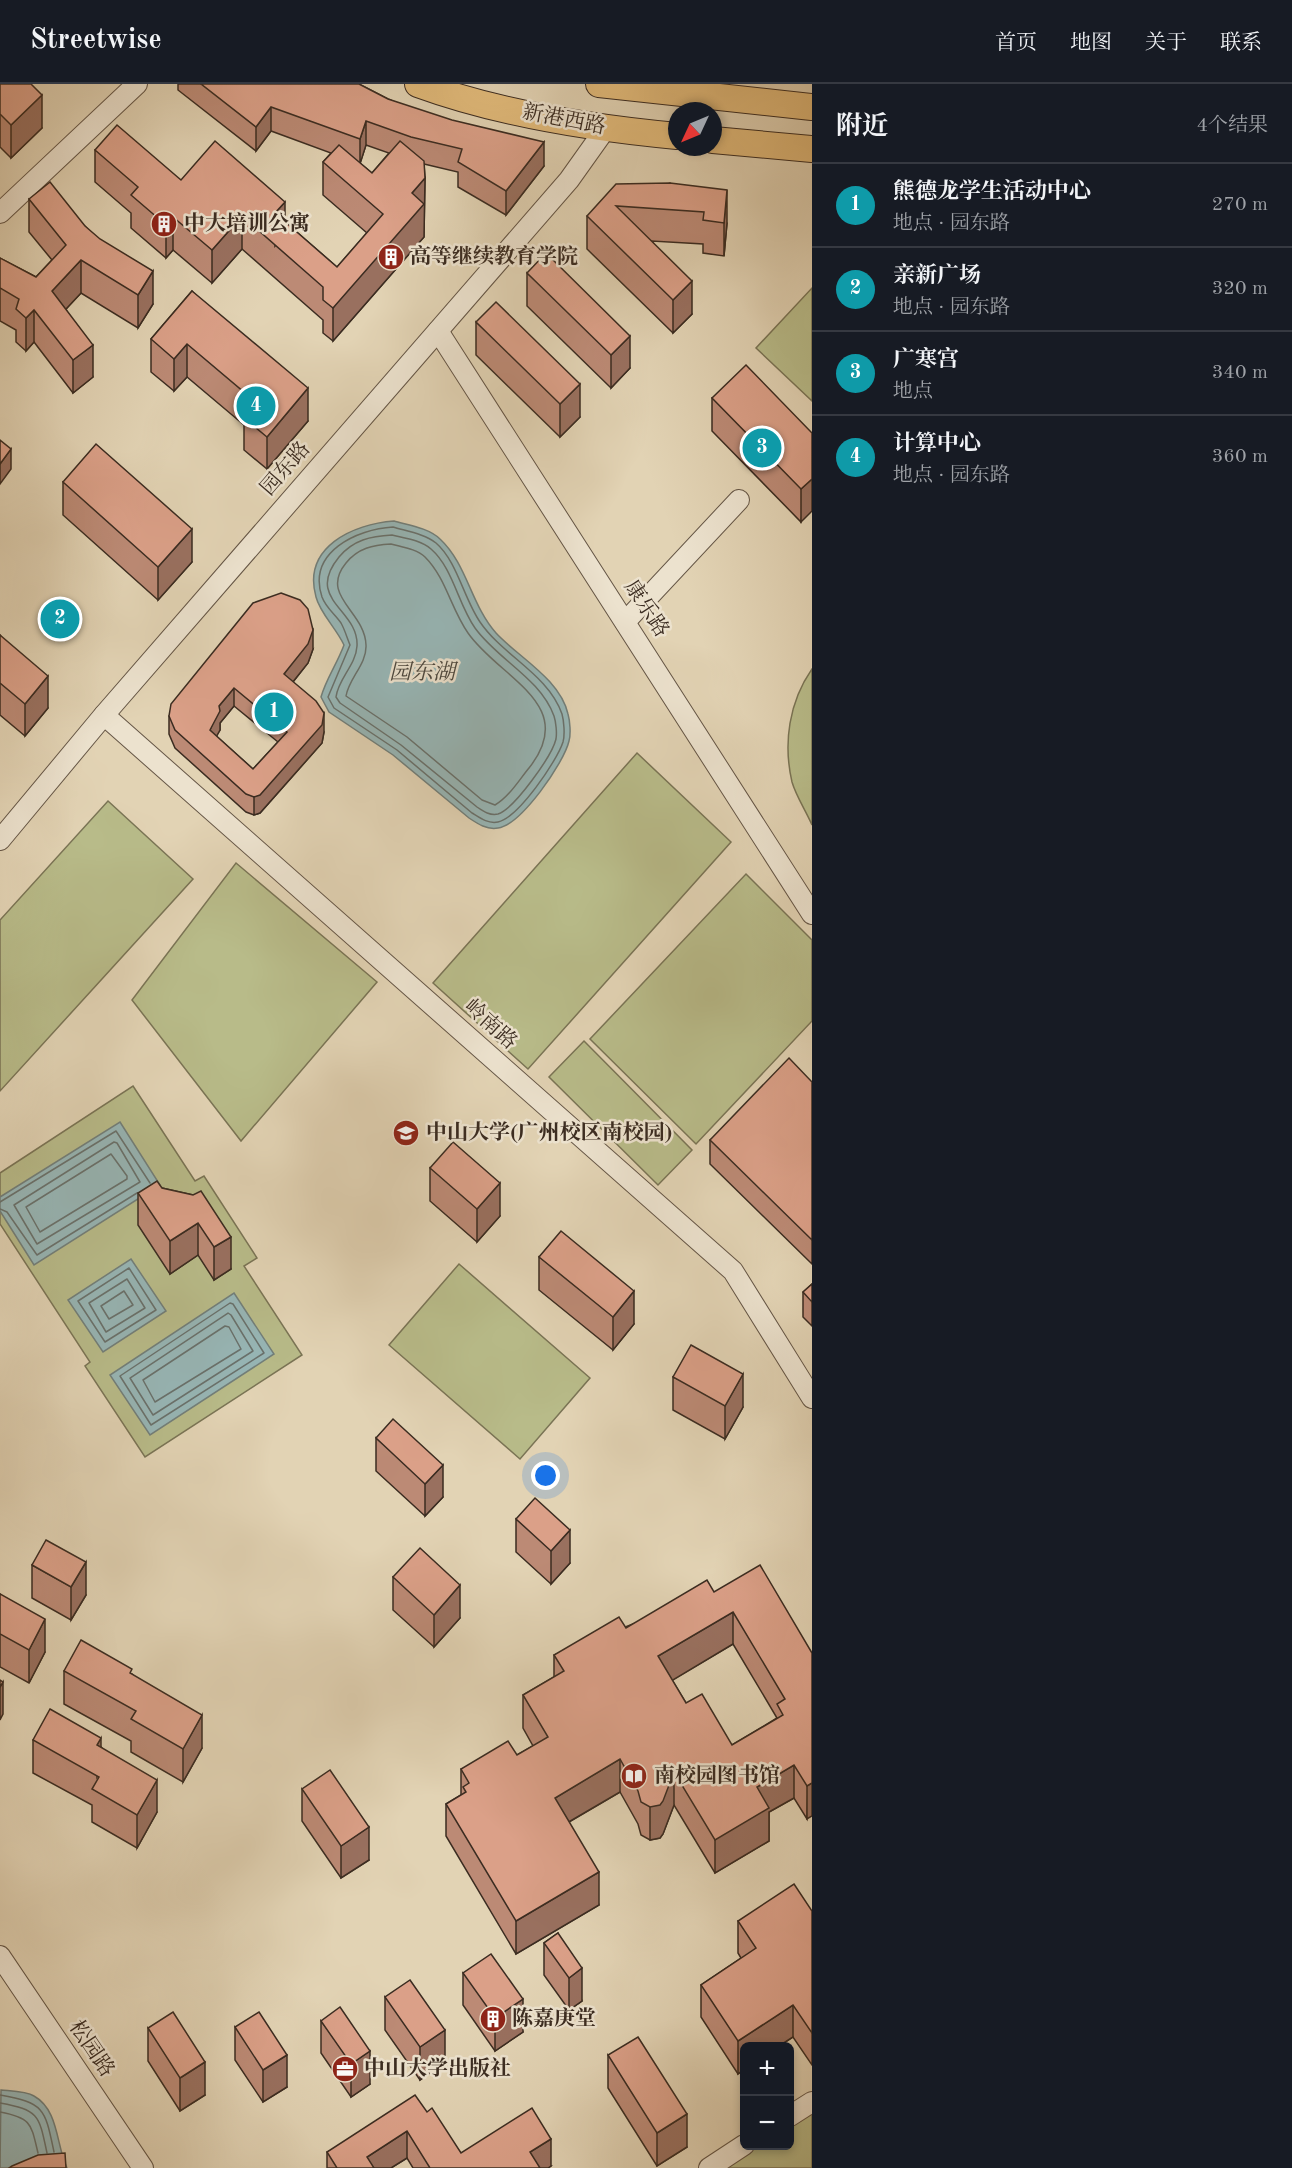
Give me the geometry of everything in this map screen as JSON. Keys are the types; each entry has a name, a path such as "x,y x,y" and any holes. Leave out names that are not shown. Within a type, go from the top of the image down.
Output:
{"main road":[{"name":"新港西路","path":"418,84 471,101 606,128 668,135"},
{"name":"新港西路","path":"599,84 812,107"},
{"path":"722,141 812,149"}],"street":[{"path":"0,213 137,84"},
{"name":"园东路","path":"0,840 104,715 569,180 606,128"},
{"name":"康乐路","path":"438,331 812,914"},
{"path":"625,622 739,500"},
{"name":"岭南路","path":"104,715 733,1271 812,1398"},
{"name":"松园路","path":"0,1956 143,2168"},
{"path":"794,2113 812,2102"},
{"path":"709,2168 740,2148"}],"green space":[{"path":"812,288 812,401 756,348"},
{"path":"812,669 812,825 792,782 788,738 793,709"},
{"path":"637,753 731,842 528,1069 433,983"},
{"path":"108,801 193,879 0,1091 0,920"},
{"path":"236,863 377,982 241,1141 132,1000"},
{"path":"746,874 812,940 812,1021 696,1144 590,1039"},
{"path":"584,1041 692,1150 658,1185 549,1077"},
{"path":"133,1086 195,1181 204,1176 257,1258 244,1266 302,1355 145,1457 85,1366 90,1362 0,1224 0,1173"},
{"path":"459,1264 590,1378 520,1459 389,1345"},
{"path":"812,2110 812,2168 722,2168 751,2150 794,2150 794,2121"}],"water":[{"name":"园东湖","path":"394,521 418,527 440,539 457,560 481,610 496,633 548,679 564,701 568,714 570,738 559,763 529,805 518,816 498,828 486,827 469,818 393,755 329,712 321,697 344,645 316,597 314,580 317,564 334,541 348,533 378,523"},
{"path":"120,1122 160,1185 34,1265 0,1211 0,1197"},
{"path":"131,1259 166,1311 103,1352 68,1300"},
{"path":"234,1293 274,1354 150,1435 110,1375"},
{"path":"1,2090 27,2093 42,2102 53,2119 67,2168 0,2168"}],"building":[{"path":"0,84 31,84 42,95 11,125 0,114"},
{"path":"201,84 359,84 388,99 452,120 544,142 506,191 458,162 462,149 411,137 366,121 360,139 271,107 256,127"},
{"path":"117,125 181,180 215,141 285,202 275,213 337,267 383,214 323,162 339,145 372,173 400,141 424,161 425,178 412,193 424,204 333,308 323,300 323,287 242,216 212,250 173,217 166,225 131,195 138,187 95,150"},
{"path":"50,182 85,226 100,239 153,271 138,295 81,260 52,291 93,345 73,360 34,310 26,318 16,309 19,299 0,288 0,258 36,277 66,245 29,199"},
{"path":"670,183 727,190 724,223 703,220 704,212 616,206 692,281 673,300 587,216 616,184"},
{"path":"546,253 630,336 611,355 527,273"},
{"path":"192,291 308,388 267,437 244,418 257,403 187,344 174,359 151,339"},
{"path":"496,302 580,384 560,404 476,322"},
{"path":"746,365 812,433 812,479 801,489 712,398"},
{"path":"0,440 11,449 0,464"},
{"path":"96,444 192,529 158,567 63,482"},
{"path":"281,593 300,600 308,609 313,630 308,644 284,674 316,701 324,713 322,725 260,795 254,797 246,794 175,730 169,716 171,704 253,603","holes":["234,688 287,732 253,769 210,730 220,711 219,706"]},
{"path":"0,635 48,676 25,704 0,683"},
{"path":"789,1058 812,1082 812,1240 710,1140"},
{"path":"453,1142 500,1183 477,1209 430,1168"},
{"path":"157,1181 162,1188 193,1195 201,1191 231,1237 214,1247 198,1223 170,1241 138,1193"},
{"path":"561,1231 634,1291 613,1317 539,1257"},
{"path":"812,1284 812,1302 803,1292"},
{"path":"691,1345 743,1374 725,1406 673,1377"},
{"path":"393,1419 443,1465 425,1484 376,1438"},
{"path":"535,1498 570,1530 551,1551 516,1519"},
{"path":"46,1540 86,1562 71,1587 32,1565"},
{"path":"420,1548 460,1585 434,1615 393,1577"},
{"name":"南校园图书馆","path":"760,1565 812,1653 812,1783 807,1786 794,1765 757,1787 769,1808 715,1840 674,1772 663,1801 660,1805 650,1807 641,1802 638,1791 620,1759 555,1798 599,1872 516,1921 446,1804 466,1792 463,1787 469,1783 461,1769 508,1741 517,1755 548,1737 523,1695 564,1671 554,1655 619,1617 626,1628 707,1580 714,1592","holes":["733,1612 785,1699 777,1704 783,1715 732,1745 702,1694 686,1703 658,1656"]},
{"path":"0,1594 45,1619 29,1650 0,1634"},
{"path":"81,1640 132,1669 130,1673 202,1715 183,1749 131,1719 136,1711 64,1671"},
{"path":"50,1709 101,1738 97,1745 157,1780 137,1815 92,1789 99,1777 33,1740"},
{"path":"330,1770 369,1827 341,1846 302,1789"},
{"path":"794,1884 812,1911 812,2033 793,2005 738,2041 701,1985 756,1948 738,1921"},
{"path":"558,1933 582,1968 569,1978 544,1943"},
{"path":"491,1954 523,1999 495,2018 463,1973"},
{"path":"410,1980 445,2030 420,2047 385,1997"},
{"path":"340,2007 370,2051 351,2064 321,2021"},
{"path":"173,2012 205,2062 180,2078 148,2028"},
{"path":"259,2012 287,2055 263,2070 235,2027"},
{"path":"638,2037 687,2114 657,2133 608,2055"},
{"path":"415,2095 427,2112 432,2108 461,2153 532,2108 551,2139 530,2152 540,2168 430,2168 407,2131 367,2157 374,2168 337,2168 327,2152"},
{"path":"65,2153 66,2168 9,2168 38,2155"}],"place":[{"name":"中大培训公寓","path":"164,224"},
{"name":"高等继续教育学院","path":"391,257"},
{"name":"计算中心","path":"256,406"},
{"name":"广寒宫","path":"762,448"},
{"name":"亲新广场","path":"60,619"},
{"name":"熊德龙学生活动中心","path":"274,712"},
{"name":"中山大学(广州校区南校园)","path":"406,1133"},
{"name":"南校园图书馆","path":"634,1776"},
{"name":"陈嘉庚堂","path":"493,2019"},
{"name":"中山大学出版社","path":"345,2069"}]}
